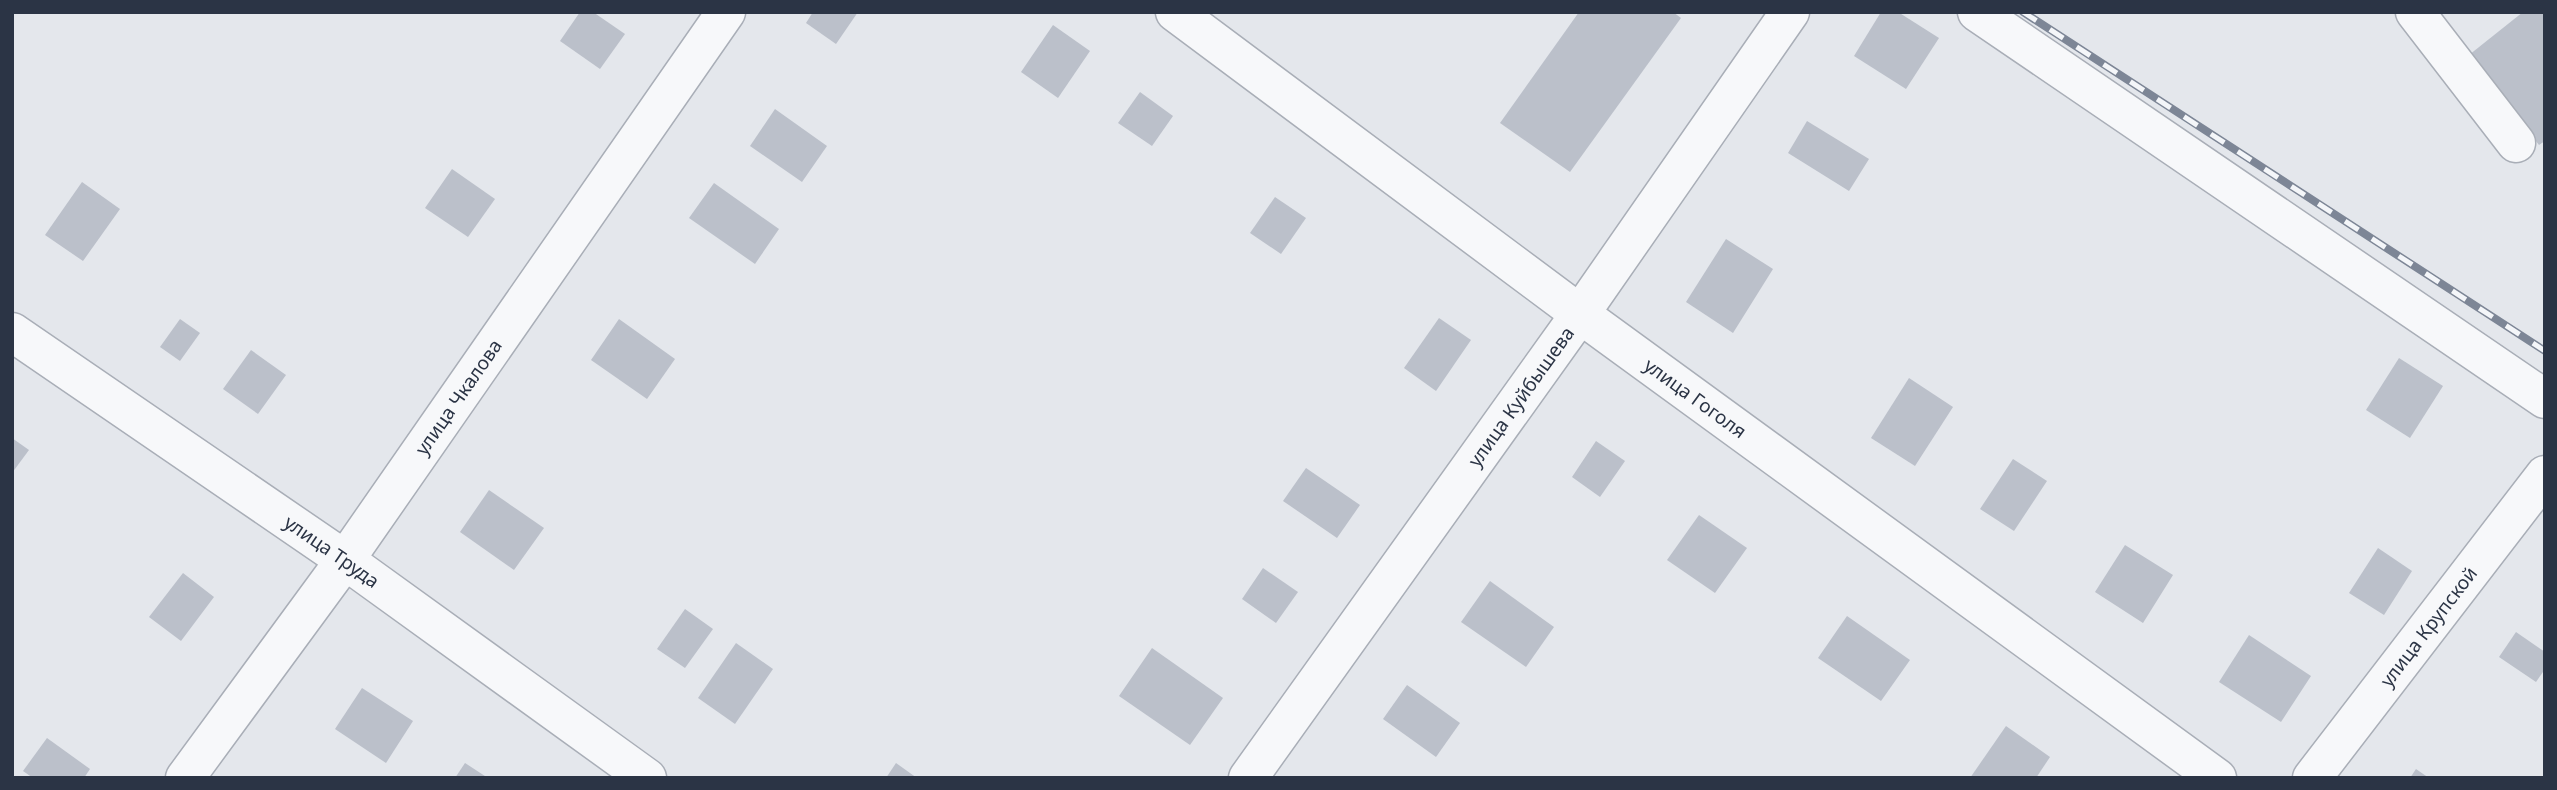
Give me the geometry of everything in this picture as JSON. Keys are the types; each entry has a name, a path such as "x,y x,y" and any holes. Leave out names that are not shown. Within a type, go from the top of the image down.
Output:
{"street":[{"name":"улица Чкалова","path":"186,778 345,560 726,12"},
{"name":"улица Гоголя","path":"1175,12 1580,314 2217,778"},
{"name":"улица Куйбышева","path":"1248,778 1580,314 1790,12"},
{"path":"1977,12 2545,399"},
{"path":"2426,16 2516,143"},
{"name":"улица Труда","path":"12,332 345,560 646,778"},
{"name":"улица Крупской","path":"2312,778 2545,475"}],"building":[{"path":"580,12 593,12 625,34 600,69 560,41"},
{"path":"813,12 858,12 836,44 806,23"},
{"path":"1579,12 1673,12 1681,18 1570,172 1500,123"},
{"path":"1881,12 1898,12 1939,38 1906,89 1854,56"},
{"path":"2523,12 2545,12 2545,141 2539,145 2469,55"},
{"path":"1053,25 1090,51 1058,98 1021,72"},
{"path":"1140,92 1173,116 1152,146 1118,123"},
{"path":"775,109 827,146 802,182 750,146"},
{"path":"1807,121 1869,159 1849,191 1788,153"},
{"path":"452,169 495,199 468,237 425,208"},
{"path":"82,182 120,209 83,261 45,235"},
{"path":"714,183 779,229 755,264 689,218"},
{"path":"1275,197 1306,218 1281,254 1250,233"},
{"path":"1726,239 1773,269 1733,333 1686,302"},
{"path":"1439,318 1471,340 1436,391 1404,368"},
{"path":"180,319 200,333 180,361 160,347"},
{"path":"619,319 675,359 647,399 591,360"},
{"path":"251,350 286,375 258,414 223,389"},
{"path":"2399,358 2443,386 2410,438 2366,410"},
{"path":"1909,378 1953,407 1915,466 1871,438"},
{"path":"12,438 29,450 12,473"},
{"path":"1596,441 1625,461 1600,497 1572,477"},
{"path":"2013,459 2047,481 2014,531 1980,509"},
{"path":"1306,468 1360,505 1337,538 1283,501"},
{"path":"489,490 544,528 514,570 460,532"},
{"path":"1699,515 1747,548 1715,593 1667,560"},
{"path":"2125,545 2173,575 2143,623 2095,592"},
{"path":"2378,548 2412,571 2384,615 2349,593"},
{"path":"1263,568 1298,592 1276,623 1242,599"},
{"path":"183,573 214,597 181,641 149,617"},
{"path":"1490,581 1554,627 1526,667 1461,622"},
{"path":"685,609 713,629 685,668 657,649"},
{"path":"1847,616 1910,660 1881,701 1818,658"},
{"path":"2516,632 2545,652 2545,669 2536,682 2499,657"},
{"path":"2249,635 2311,676 2281,722 2219,682"},
{"path":"736,643 773,669 735,724 698,698"},
{"path":"1152,648 1223,698 1190,745 1119,696"},
{"path":"1407,685 1460,723 1436,757 1383,719"},
{"path":"362,688 413,721 386,763 335,729"},
{"path":"2006,726 2050,757 2036,778 1970,778"},
{"path":"47,738 90,769 84,778 33,778 23,771"},
{"path":"465,763 488,778 455,778"},
{"path":"896,763 917,778 886,778"},
{"path":"2416,769 2429,778 2410,778"}],"railway":[{"path":"2023,12 2545,351"}]}
